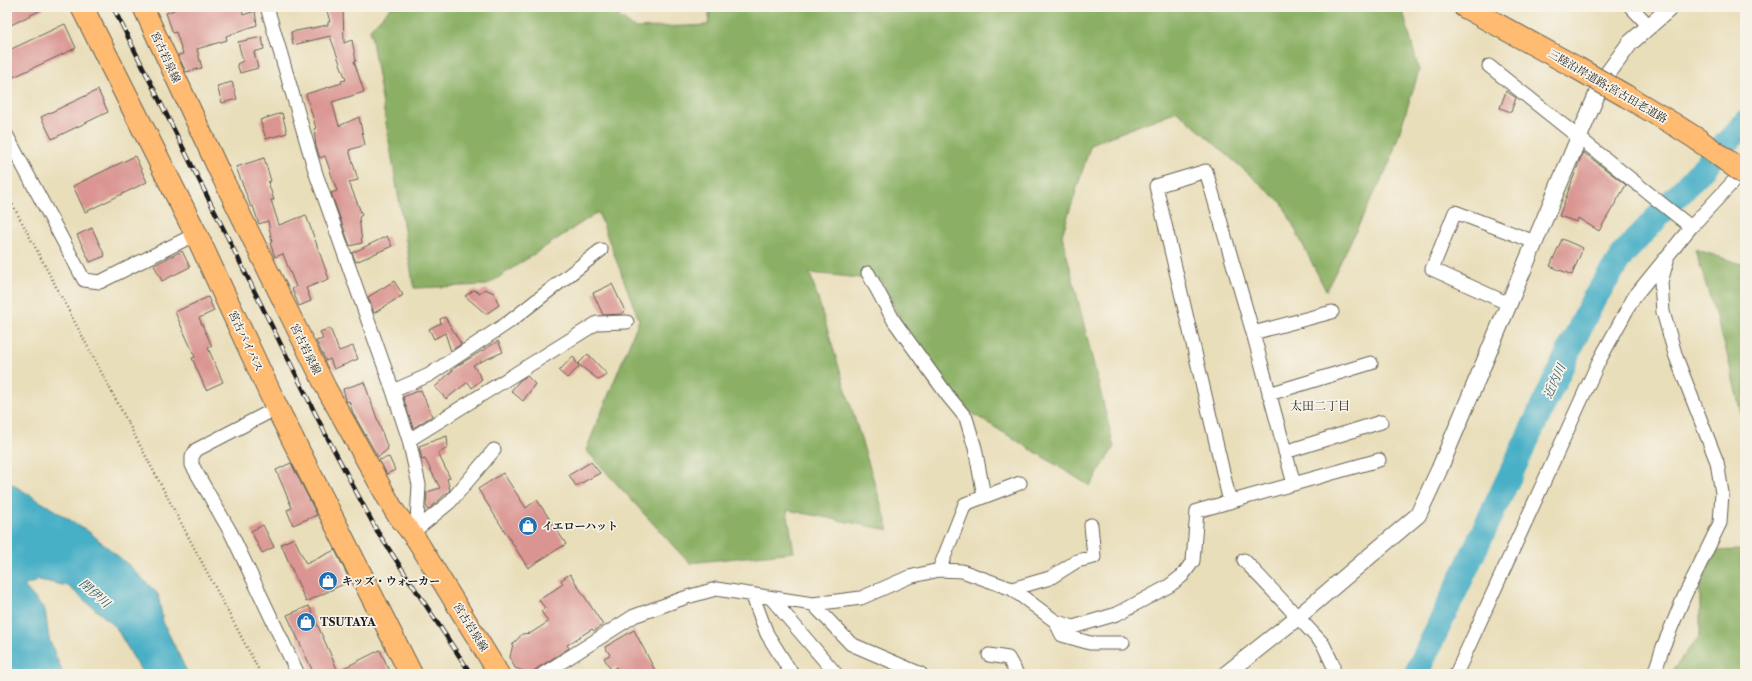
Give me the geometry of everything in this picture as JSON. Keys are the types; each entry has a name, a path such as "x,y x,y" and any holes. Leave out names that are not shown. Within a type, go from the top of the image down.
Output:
{"highway":[{"name":"宮古バイパス","path":"82,7 196,234 277,408 411,674"},
{"name":"三陸沿岸道路;宮古田老道路","path":"1465,7 1577,68 1675,125 1745,174"}],"main road":[{"name":"宮古岩泉線","path":"143,7 220,173 326,388 395,512 416,534 500,674"}],"street":[{"path":"267,7 316,174 393,391 408,440 419,485 416,534"},
{"path":"1631,7 1649,26"},
{"path":"1226,674 1298,616 1418,515 1439,470 1604,80 1630,43 1671,7"},
{"path":"1489,66 1688,225"},
{"path":"7,136 84,280 100,282 196,234"},
{"path":"1456,674 1599,361 1634,297 1670,254 1688,225 1745,169"},
{"path":"1230,502 1156,186 1206,171 1253,333 1294,484"},
{"path":"1509,304 1432,269 1455,212 1535,242"},
{"path":"393,391 429,375 508,322 601,250"},
{"path":"1654,674 1663,647 1684,597 1720,523 1722,493 1717,462 1676,357 1663,312 1660,282 1670,254"},
{"path":"868,273 894,321 948,396 966,418 975,448 984,496"},
{"path":"1253,333 1332,312"},
{"path":"408,440 597,323 627,322"},
{"path":"1269,394 1371,363"},
{"path":"277,408 196,450 192,457 192,465 231,533 298,674"},
{"path":"1285,452 1381,422"},
{"path":"416,534 450,502 494,450"},
{"path":"1054,622 1073,627 1118,614 1169,586 1182,576 1193,561 1197,511 1379,460"},
{"path":"939,570 965,504 1020,482"},
{"path":"1012,589 1050,578 1077,561 1094,557 1091,525"},
{"path":"1244,560 1323,644 1332,665 1333,674"},
{"path":"543,674 634,616 687,597 716,589 813,604 861,598 909,577 939,570 962,571 1012,589 1054,622 1062,635 1090,643 1123,643"},
{"path":"752,594 767,634 792,674"},
{"path":"771,598 836,674"},
{"path":"813,604 851,644 921,674"},
{"path":"989,655 1008,658 1017,674"}],"path":[{"path":"7,194 261,674"}],"green space":[{"path":"391,7 606,7 635,28 708,25 710,7 1402,7 1419,71 1390,162 1326,291 1282,203 1177,111 1091,144 1062,235 1114,447 1090,486 933,389 881,280 810,273 889,530 787,510 794,552 689,563 586,450 639,320 598,212 487,285 414,288 370,29"},
{"path":"1695,249 1745,265 1745,430 1725,346"},
{"path":"1745,550 1745,674 1670,674 1700,635 1700,551"}],"water":[{"name":"閉伊川","path":"7,481 88,531 132,568 158,594 163,622 188,674 143,674 115,626 68,586 39,580 24,586 45,610 49,639 63,674 7,674"}],"building":[{"path":"7,7 47,7 7,27"},
{"path":"174,7 242,7 243,15 255,11 257,25 226,36 227,40 197,49 202,68 186,72 178,55 183,54 176,32 173,33 166,13 174,10"},
{"path":"326,7 343,7 344,43 352,40 356,61 354,61 364,92 332,102 339,126 359,117 365,145 349,150 358,180 349,182 362,215 359,217 362,243 350,246 331,193 337,191 325,156 320,158 316,147 314,129 316,128 306,94 342,83 341,81 346,80 330,36 293,45 291,32 328,25 328,22 330,22"},
{"path":"65,24 76,48 7,80 7,51"},
{"path":"262,37 264,49 254,52 258,68 240,73 237,64 243,61 238,42"},
{"path":"232,82 237,99 222,103 217,86"},
{"path":"98,90 108,112 52,139 41,117"},
{"path":"1506,91 1516,98 1511,112 1500,108"},
{"path":"282,113 287,133 266,139 260,120"},
{"path":"1583,152 1626,185 1599,231 1578,218 1577,222 1559,216"},
{"path":"135,156 147,182 85,212 73,186"},
{"path":"264,158 271,181 268,182 274,200 271,200 279,225 306,215 329,279 306,288 311,301 299,306 292,289 296,287 283,254 275,257 270,243 272,242 268,221 259,224 236,167"},
{"path":"92,228 105,256 90,262 77,235"},
{"path":"387,236 392,246 356,262 352,253"},
{"path":"1562,239 1583,248 1572,275 1550,266"},
{"path":"182,251 190,267 162,281 154,265"},
{"path":"394,281 403,295 374,313 368,297"},
{"path":"612,284 625,311 622,314 603,315 593,293"},
{"path":"485,289 494,293 499,305 486,314 465,296 474,290 479,293"},
{"path":"208,297 214,311 199,318 212,346 208,348 223,382 206,390 192,358 195,357 175,312"},
{"path":"445,317 461,344 451,351 445,333 434,339 429,329 441,323 440,319"},
{"path":"330,328 339,351 353,346 358,359 334,369 330,359 326,361 316,341 323,339 320,332"},
{"path":"498,341 503,352 473,365 482,379 472,388 468,382 446,399 435,387 457,366"},
{"path":"588,354 607,374 599,380 578,364"},
{"path":"573,356 579,367 567,378 559,371"},
{"path":"527,376 535,384 523,401 511,391 520,380"},
{"path":"364,382 388,449 378,457 353,413 349,401 347,402 343,389"},
{"path":"421,390 432,416 413,428 403,397"},
{"path":"447,436 448,448 438,453 450,478 447,479 450,490 428,510 426,505 427,492 440,488 425,459 422,460 419,446"},
{"path":"389,457 395,470 387,474 379,460"},
{"path":"591,462 600,473 576,486 569,475"},
{"path":"291,463 317,515 293,525 287,510 292,508 276,470"},
{"name":"イエローハット","path":"503,473 526,508 537,500 566,544 528,568 478,489"},
{"path":"263,525 274,547 262,553 251,531"},
{"path":"294,538 306,564 335,550 350,581 306,602 281,544"},
{"path":"570,574 603,625 594,631 592,629 567,645 569,648 530,673 515,668 510,657 513,644 522,634 531,633 548,622 541,611 545,608 539,600 563,584 561,580"},
{"path":"309,606 338,671 380,650 391,674 314,674 287,615"},
{"path":"634,630 657,674 620,674 616,667 611,670 604,658 610,655 605,647"}],"waterway":[{"name":"近内川","path":"1416,674 1592,302 1623,254 1745,123"}],"railway":[{"path":"113,7 325,433 377,531 471,674"}],"place":[{"name":"イエローハット","path":"528,526"},
{"name":"キッズ・ウォーカー","path":"328,581"},
{"name":"TSUTAYA","path":"306,622"}],"district":[{"name":"太田二丁目","path":"1320,405"}]}
